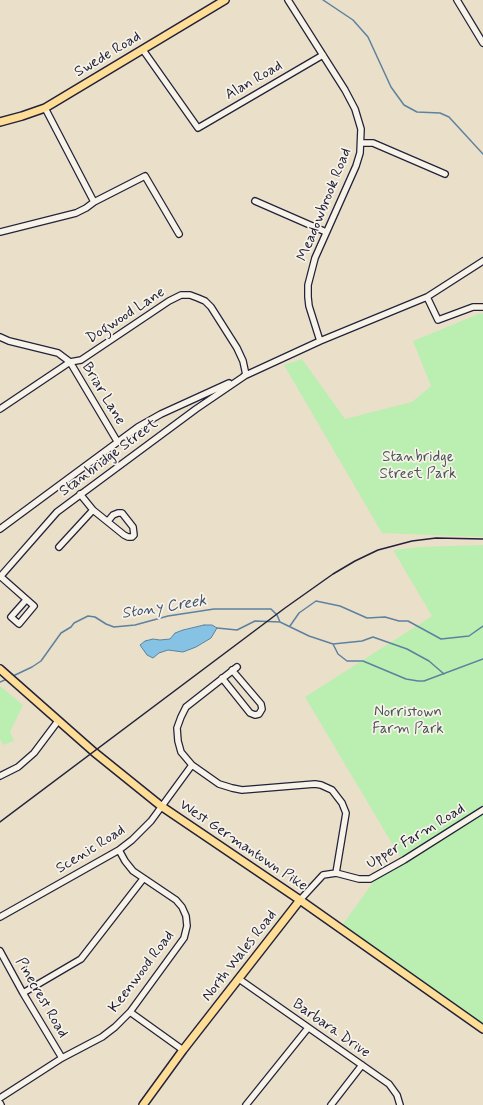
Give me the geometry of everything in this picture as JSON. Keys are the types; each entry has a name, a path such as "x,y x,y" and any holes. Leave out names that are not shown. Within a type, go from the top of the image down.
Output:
{"main road":[{"name":"Swede Road","path":"0,122 45,108 225,0"},
{"name":"West Germantown Pike","path":"2,671 94,752 162,806 300,900 483,1029"},
{"name":"North Wales Road","path":"143,1105 183,1050 300,900"}],"street":[{"name":"Meadowbrook Road","path":"288,0 345,90 355,109 361,129 360,153 356,166 326,232 308,285 309,306 320,341"},
{"path":"457,0 483,43"},
{"name":"Alan Road","path":"143,50 198,128 323,55"},
{"path":"45,108 94,202"},
{"path":"361,143 373,143 445,174"},
{"path":"0,232 76,213 145,176 179,234"},
{"path":"254,201 326,232"},
{"name":"Stanbridge Street","path":"0,529 117,441 161,414 320,341 427,297 483,261"},
{"name":"Dogwood Lane","path":"0,409 70,362 81,360 169,300 181,296 190,295 205,301 211,307 244,361 246,375"},
{"path":"427,297 438,320 473,307 483,307"},
{"name":"Briar Lane","path":"0,337 9,341 58,353 70,362 117,441"},
{"name":"Stanbridge Street","path":"0,576 57,512 196,408 246,375"},
{"path":"80,494 93,510 108,521 124,536 132,537 134,535 133,527 122,513 113,514 108,521"},
{"path":"59,547 93,510"},
{"path":"0,576 26,600"},
{"path":"222,678 250,713 255,715 259,714 262,709 261,704 235,668 189,703 183,712 178,724 178,741 182,752 192,765 219,784 237,790 315,784 321,785 336,794 346,813 336,873"},
{"path":"0,776 18,767 34,753 58,721"},
{"name":"Scenic Road","path":"0,917 119,850 143,830 192,765"},
{"name":"Upper Farm Road","path":"336,873 359,880 370,879 404,860 483,810"},
{"name":"Keenwood Road","path":"0,1098 62,1058 102,1037 115,1027 130,1012 184,938 187,926 186,916 182,907 176,900 133,871 119,850"},
{"name":"North Wales Road","path":"300,900 323,875 336,873"},
{"path":"23,993 82,959 143,879"},
{"name":"Pinecrest Road","path":"0,951 62,1058"},
{"name":"Barbara Drive","path":"239,979 389,1084 397,1095 400,1105"},
{"path":"130,1012 183,1050"},
{"path":"246,1105 308,1028"},
{"path":"331,1105 362,1065"}],"green space":[{"name":"Stanbridge Street Park","path":"481,313 483,314 483,537 382,533 284,365 302,359 345,419 412,402 431,386 413,341"},
{"name":"Norristown Farm Park","path":"483,545 483,1026 384,956 343,924 377,877 403,862 305,697 432,616 393,550 419,547"},
{"path":"0,686 23,705 10,732 14,741 3,745 0,739"}],"water":[{"path":"204,625 212,625 217,628 211,638 196,647 183,652 168,650 159,653 153,658 147,655 140,645 145,641 153,639 170,639 175,633"}],"waterway":[{"path":"323,0 353,20 368,37 391,87 404,105 417,112 440,113 449,117 483,154"},
{"name":"Stony Creek","path":"290,626 299,613 316,601 340,606 367,618 385,617 399,621 408,621 441,639 469,636 483,626"},
{"name":"Stony Creek","path":"13,676 41,661 61,633 71,627 74,623 88,616 95,617 114,627 135,625 168,616 214,609 271,609 277,615 280,622 309,636 333,644 338,654 347,661 363,661 406,679 424,681 483,659"},
{"name":"Stony Creek","path":"217,628 237,630 255,621 280,622"},
{"name":"Stony Creek","path":"333,644 362,641 373,637 407,649 429,661 444,674"},
{"name":"Stony Creek","path":"0,682 7,679"}],"railway":[{"path":"0,822 285,608 333,574 355,561 378,550 412,541 436,538 483,539"}]}
